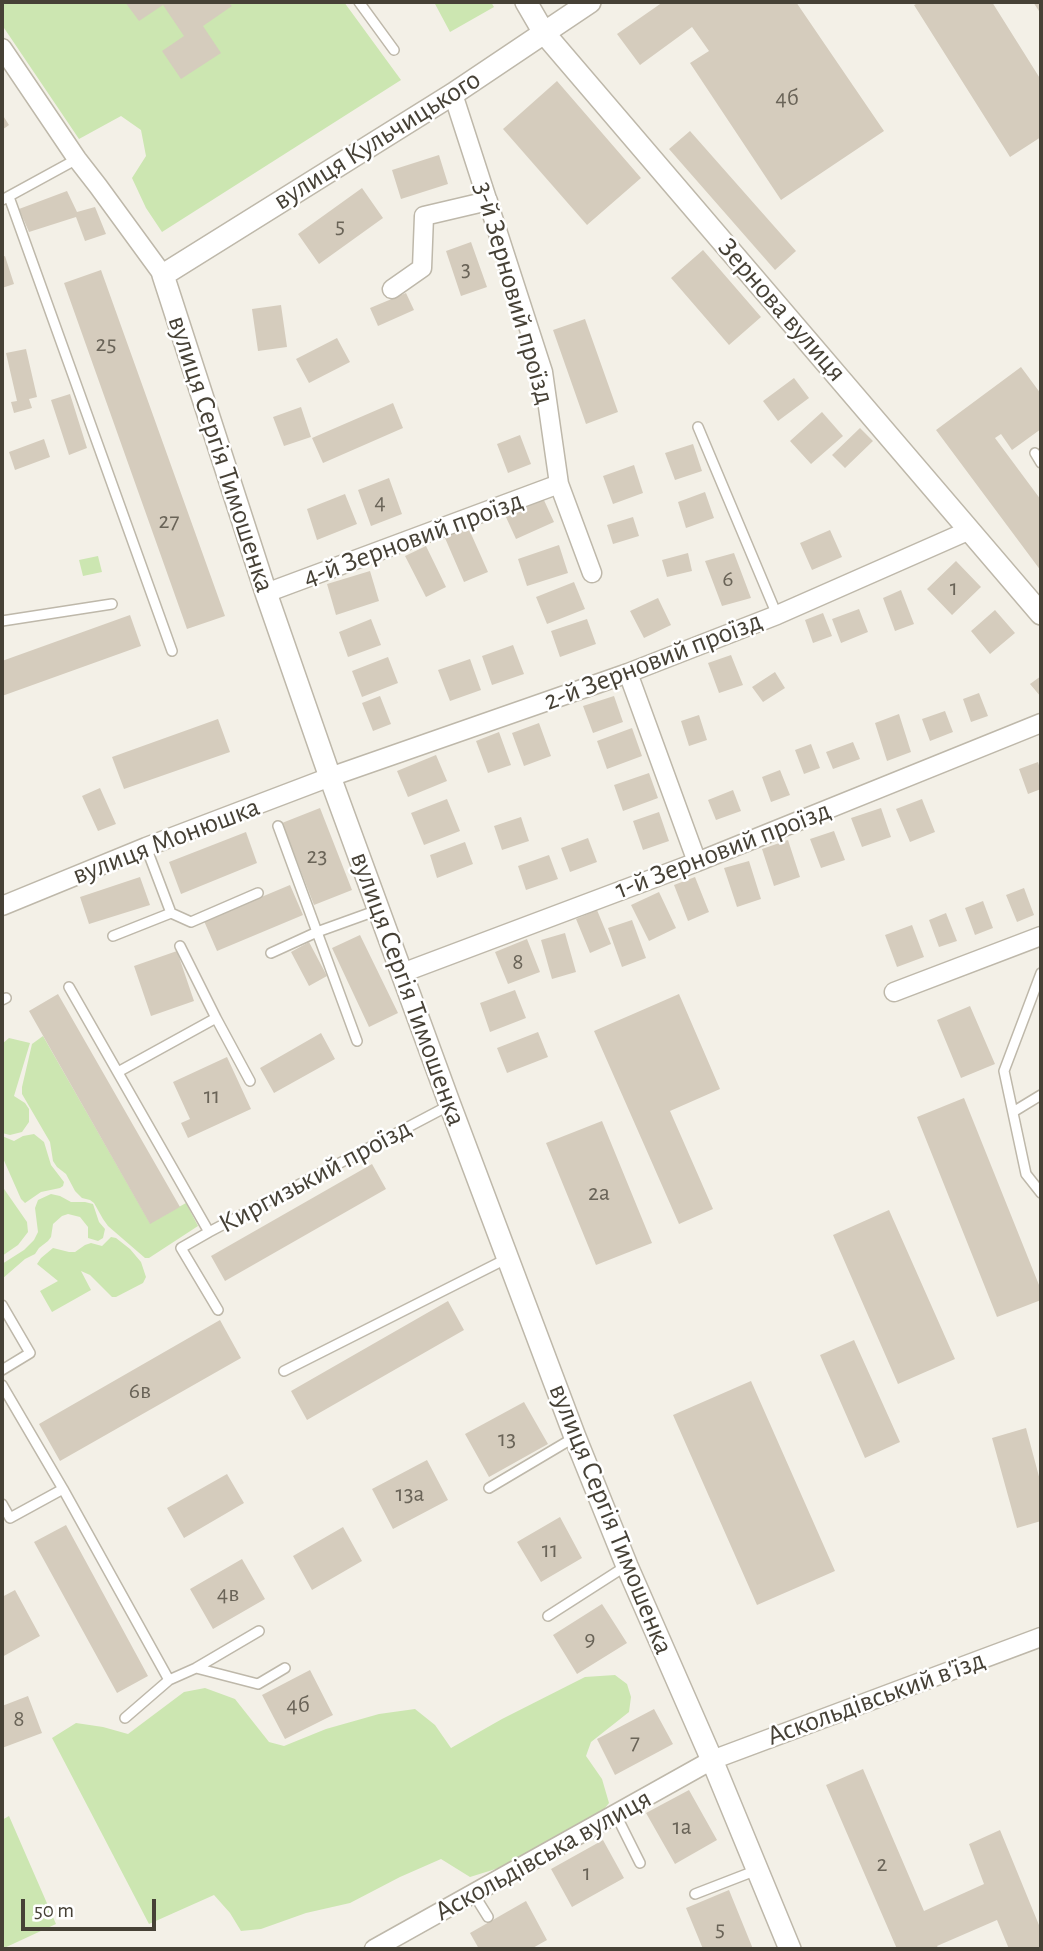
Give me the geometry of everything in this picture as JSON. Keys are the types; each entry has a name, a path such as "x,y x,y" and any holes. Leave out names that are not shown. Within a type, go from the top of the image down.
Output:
{"street":[{"name":"Зернова вулиця","path":"526,2 544,33 1039,607"},
{"name":"вулиця Кульчицького","path":"163,275 453,94 590,2"},
{"name":"вулиця Сергія Тимошенка","path":"2,48 76,159 99,186 163,275 266,593 450,1105 575,1437 790,1949"},
{"name":"3-й Зерновий проїзд","path":"453,94 543,372 559,484 592,573"},
{"path":"393,289 422,268 424,216 488,201"},
{"name":"4-й Зерновий проїзд","path":"266,593 559,484"},
{"name":"2-й Зерновий проїзд","path":"330,777 628,673 776,615 971,530"},
{"path":"628,673 696,862"},
{"name":"1-й Зерновий проїзд","path":"402,973 696,862 1041,723"},
{"name":"вулиця Монюшка","path":"2,906 330,777"},
{"path":"894,992 1041,936"},
{"name":"Аскольдівський в'їзд","path":"712,1760 1041,1637"},
{"name":"Аскольдівська вулиця","path":"374,1949 712,1760"}],"lane":[{"path":"359,2 394,50"},
{"path":"76,159 5,198 172,651"},
{"path":"698,427 776,615"},
{"path":"1035,453 1041,463"},
{"path":"2,621 112,604"},
{"path":"278,826 357,1041"},
{"path":"146,848 171,913 191,922 258,892"},
{"path":"271,953 317,932 379,910"},
{"path":"113,936 171,913"},
{"path":"180,946 250,1081"},
{"path":"1041,973 1004,1071 1026,1174 1041,1193"},
{"path":"69,987 209,1232"},
{"path":"118,1072 216,1018"},
{"path":"1013,1112 1041,1095"},
{"name":"Киргизький проїзд","path":"218,1310 181,1248 450,1105"},
{"path":"284,1371 509,1258"},
{"path":"2,1305 30,1353 2,1370"},
{"path":"2,1385 169,1680"},
{"path":"489,1488 575,1437"},
{"path":"2,1504 10,1518 63,1489"},
{"path":"548,1616 627,1566"},
{"path":"125,1718 169,1680 196,1668 259,1631"},
{"path":"196,1668 258,1684 285,1668"},
{"path":"616,1815 640,1863"},
{"path":"695,1894 757,1870"},
{"path":"473,1893 488,1917"}],"green space":[{"path":"2,2 344,2 401,80 162,232 146,208 132,178 146,156 141,130 121,116 79,139 2,25"},
{"path":"434,2 491,2 494,7 450,32"},
{"path":"98,556 102,572 83,576 79,560"},
{"path":"43,1036 150,1223 186,1203 198,1226 149,1258 145,1258 108,1226 94,1203 82,1198 75,1191 66,1174 53,1161 50,1142 22,1094 32,1044"},
{"path":"9,1038 30,1043 14,1096 29,1109 29,1122 22,1132 10,1135 2,1133 2,1044"},
{"path":"34,1134 44,1142 51,1165 64,1182 60,1188 41,1192 25,1203 2,1156 2,1136 14,1141"},
{"path":"2,1186 27,1222 28,1232 18,1245 2,1256"},
{"path":"51,1194 71,1202 93,1204 99,1222 105,1229 103,1238 98,1241 88,1238 88,1227 80,1217 68,1214 62,1216 53,1224 48,1241 2,1279 2,1264 24,1250 38,1232 35,1208 38,1200"},
{"path":"111,1237 130,1249 141,1262 146,1277 143,1283 112,1297 90,1275 81,1271 91,1290 52,1312 40,1291 58,1281 37,1264 41,1258 53,1248 75,1252 91,1243 102,1246"},
{"path":"615,1675 627,1684 631,1697 629,1712 591,1742 586,1756 602,1779 609,1803 598,1817 502,1867 470,1877 441,1859 350,1903 306,1913 261,1929 241,1931 214,1895 149,1924 52,1738 76,1723 128,1734 184,1692 205,1688 235,1699 269,1742 284,1746 326,1729 379,1714 415,1709 435,1725 451,1748 585,1677"},
{"path":"9,1816 56,1924 2,1949 2,1820"}],"building":[{"path":"125,2 228,2 232,6 203,26 221,53 181,79 162,51 184,36 163,5 139,21"},
{"path":"663,2 796,2 884,131 781,200 690,63 709,51 692,27 640,65 617,34"},
{"path":"920,2 992,2 1041,80 1041,137 1010,157 914,5"},
{"path":"1033,2 1041,2 1041,14"},
{"path":"557,81 641,178 587,225 503,129"},
{"path":"2,114 9,125 2,130"},
{"path":"690,131 796,251 775,270 669,149"},
{"path":"439,155 448,184 401,199 392,170"},
{"path":"362,188 383,218 319,264 298,234"},
{"path":"67,191 77,212 95,207 106,234 85,241 76,217 29,232 19,209"},
{"path":"471,242 487,287 461,296 446,251"},
{"path":"703,250 761,317 729,345 671,278"},
{"path":"5,256 14,284 2,288 2,257"},
{"path":"101,270 225,616 187,629 64,283"},
{"path":"406,293 414,310 378,326 370,308"},
{"path":"281,305 287,347 258,351 252,309"},
{"path":"585,319 618,412 586,424 553,330"},
{"path":"337,338 350,362 309,383 296,359"},
{"path":"26,349 37,397 29,399 32,408 14,413 11,402 17,401 6,353"},
{"path":"1021,367 1041,394 1041,429 1012,450 1001,434 995,438 1041,500 1041,571 936,430"},
{"path":"794,378 809,398 778,421 763,401"},
{"path":"70,394 87,448 69,455 51,400"},
{"path":"393,403 403,428 323,463 312,438"},
{"path":"301,407 311,437 284,446 273,417"},
{"path":"822,412 843,436 811,464 790,441"},
{"path":"860,428 873,441 845,468 832,455"},
{"path":"520,435 531,464 508,473 497,444"},
{"path":"44,439 50,457 15,470 9,452"},
{"path":"693,444 702,471 675,480 665,453"},
{"path":"634,465 643,493 613,504 603,476"},
{"path":"389,478 402,514 371,526 358,490"},
{"path":"705,492 714,518 686,528 678,502"},
{"path":"345,494 357,524 317,540 307,509"},
{"path":"543,498 554,522 516,539 505,515"},
{"path":"633,517 639,536 613,544 607,525"},
{"path":"468,527 488,572 464,582 445,538"},
{"path":"830,530 842,557 812,570 800,543"},
{"path":"559,545 568,573 527,586 518,559"},
{"path":"426,546 446,587 426,597 405,556"},
{"path":"688,553 692,571 667,577 662,560"},
{"path":"734,553 751,598 722,606 705,561"},
{"path":"956,561 981,587 952,615 927,589"},
{"path":"370,571 379,601 336,615 327,584"},
{"path":"574,582 585,609 547,624 536,597"},
{"path":"901,590 914,624 895,631 883,598"},
{"path":"658,598 671,625 644,638 630,611"},
{"path":"859,609 868,632 841,643 832,619"},
{"path":"995,610 1015,633 990,654 971,631"},
{"path":"823,613 832,636 813,643 805,620"},
{"path":"130,615 141,646 2,696 2,661"},
{"path":"371,619 381,645 348,657 339,632"},
{"path":"587,619 596,644 560,657 551,631"},
{"path":"513,645 524,674 492,685 482,656"},
{"path":"731,655 743,685 719,693 708,663"},
{"path":"388,657 398,683 362,697 352,671"},
{"path":"470,659 481,690 450,701 438,670"},
{"path":"775,672 785,688 763,702 752,687"},
{"path":"1041,676 1041,697 1030,684"},
{"path":"979,693 988,716 971,722 963,699"},
{"path":"380,696 391,724 373,731 362,703"},
{"path":"614,696 623,722 593,733 583,706"},
{"path":"945,711 953,732 930,741 922,719"},
{"path":"899,714 911,752 887,761 875,723"},
{"path":"699,715 707,740 689,746 681,721"},
{"path":"218,719 230,752 124,789 112,757"},
{"path":"539,723 551,756 524,766 512,733"},
{"path":"632,728 642,756 607,769 597,741"},
{"path":"499,732 511,765 488,773 476,741"},
{"path":"853,742 860,759 833,769 826,752"},
{"path":"811,744 820,768 804,774 795,750"},
{"path":"436,755 447,781 408,797 397,771"},
{"path":"1038,762 1041,789 1028,794 1019,769"},
{"path":"780,770 790,795 771,802 762,777"},
{"path":"649,773 658,798 623,811 614,785"},
{"path":"100,788 116,824 98,831 82,796"},
{"path":"733,790 741,811 716,820 708,800"},
{"path":"447,799 460,831 424,845 411,813"},
{"path":"922,799 935,832 910,842 896,809"},
{"path":"320,808 352,890 314,905 282,823"},
{"path":"881,808 891,837 862,847 851,818"},
{"path":"659,812 669,841 643,850 633,821"},
{"path":"521,817 529,841 502,850 494,826"},
{"path":"834,831 845,860 821,868 810,839"},
{"path":"246,832 257,863 181,894 169,862"},
{"path":"588,838 597,862 570,872 561,848"},
{"path":"788,840 800,877 774,886 762,849"},
{"path":"465,842 473,864 437,878 430,855"},
{"path":"549,855 558,879 526,890 518,866"},
{"path":"749,861 761,899 737,907 724,868"},
{"path":"140,877 150,905 89,924 80,897"},
{"path":"695,877 709,912 688,921 674,885"},
{"path":"290,885 303,915 217,951 204,921"},
{"path":"1024,888 1034,915 1017,922 1006,895"},
{"path":"659,892 676,928 649,941 631,905"},
{"path":"983,901 993,928 975,935 965,908"},
{"path":"597,910 611,944 590,953 576,919"},
{"path":"946,913 957,941 939,947 929,920"},
{"path":"632,920 646,958 622,967 608,928"},
{"path":"912,925 924,957 897,967 885,935"},
{"path":"565,933 576,972 552,979 541,940"},
{"path":"360,935 398,1013 369,1027 332,948"},
{"path":"527,939 540,972 508,984 495,952"},
{"path":"309,942 327,976 309,986 291,952"},
{"path":"177,951 194,1001 151,1016 134,966"},
{"path":"515,990 526,1018 490,1032 480,1003"},
{"path":"58,994 180,1207 150,1224 29,1011"},
{"path":"679,994 720,1089 670,1111 713,1209 679,1224 594,1031"},
{"path":"970,1006 995,1064 961,1078 937,1020"},
{"path":"538,1032 548,1057 507,1073 497,1048"},
{"path":"321,1033 335,1059 274,1093 260,1068"},
{"path":"227,1057 251,1109 188,1138 181,1123 190,1119 173,1082"},
{"path":"964,1098 1041,1290 1041,1300 997,1317 917,1117"},
{"path":"602,1121 652,1243 596,1265 546,1143"},
{"path":"372,1164 386,1189 225,1281 211,1256"},
{"path":"889,1210 955,1359 898,1384 833,1235"},
{"path":"448,1301 464,1330 307,1420 291,1391"},
{"path":"220,1320 241,1358 60,1461 39,1424"},
{"path":"854,1340 900,1442 865,1458 820,1355"},
{"path":"751,1381 835,1571 757,1605 673,1415"},
{"path":"524,1402 548,1444 489,1477 465,1434"},
{"path":"1026,1428 1041,1484 1041,1521 1017,1528 992,1438"},
{"path":"427,1460 448,1500 393,1529 372,1489"},
{"path":"227,1474 244,1503 184,1538 167,1508"},
{"path":"560,1517 582,1558 541,1582 517,1542"},
{"path":"66,1525 148,1676 117,1693 34,1542"},
{"path":"343,1527 362,1561 312,1590 293,1556"},
{"path":"242,1559 265,1599 213,1629 190,1589"},
{"path":"15,1590 40,1636 2,1657 2,1597"},
{"path":"602,1604 627,1643 577,1674 553,1635"},
{"path":"310,1670 333,1715 285,1739 262,1695"},
{"path":"28,1696 42,1733 2,1748 2,1706"},
{"path":"654,1709 673,1744 615,1775 597,1739"},
{"path":"863,1769 924,1911 984,1884 969,1844 1000,1830 1041,1930 1041,1949 1009,1949 997,1920 937,1946 939,1949 897,1949 826,1785"},
{"path":"689,1790 717,1840 675,1864 646,1813"},
{"path":"603,1840 624,1878 572,1907 551,1869"},
{"path":"729,1890 753,1949 703,1949 686,1908"},
{"path":"526,1901 547,1940 531,1949 479,1949 470,1933"}]}
